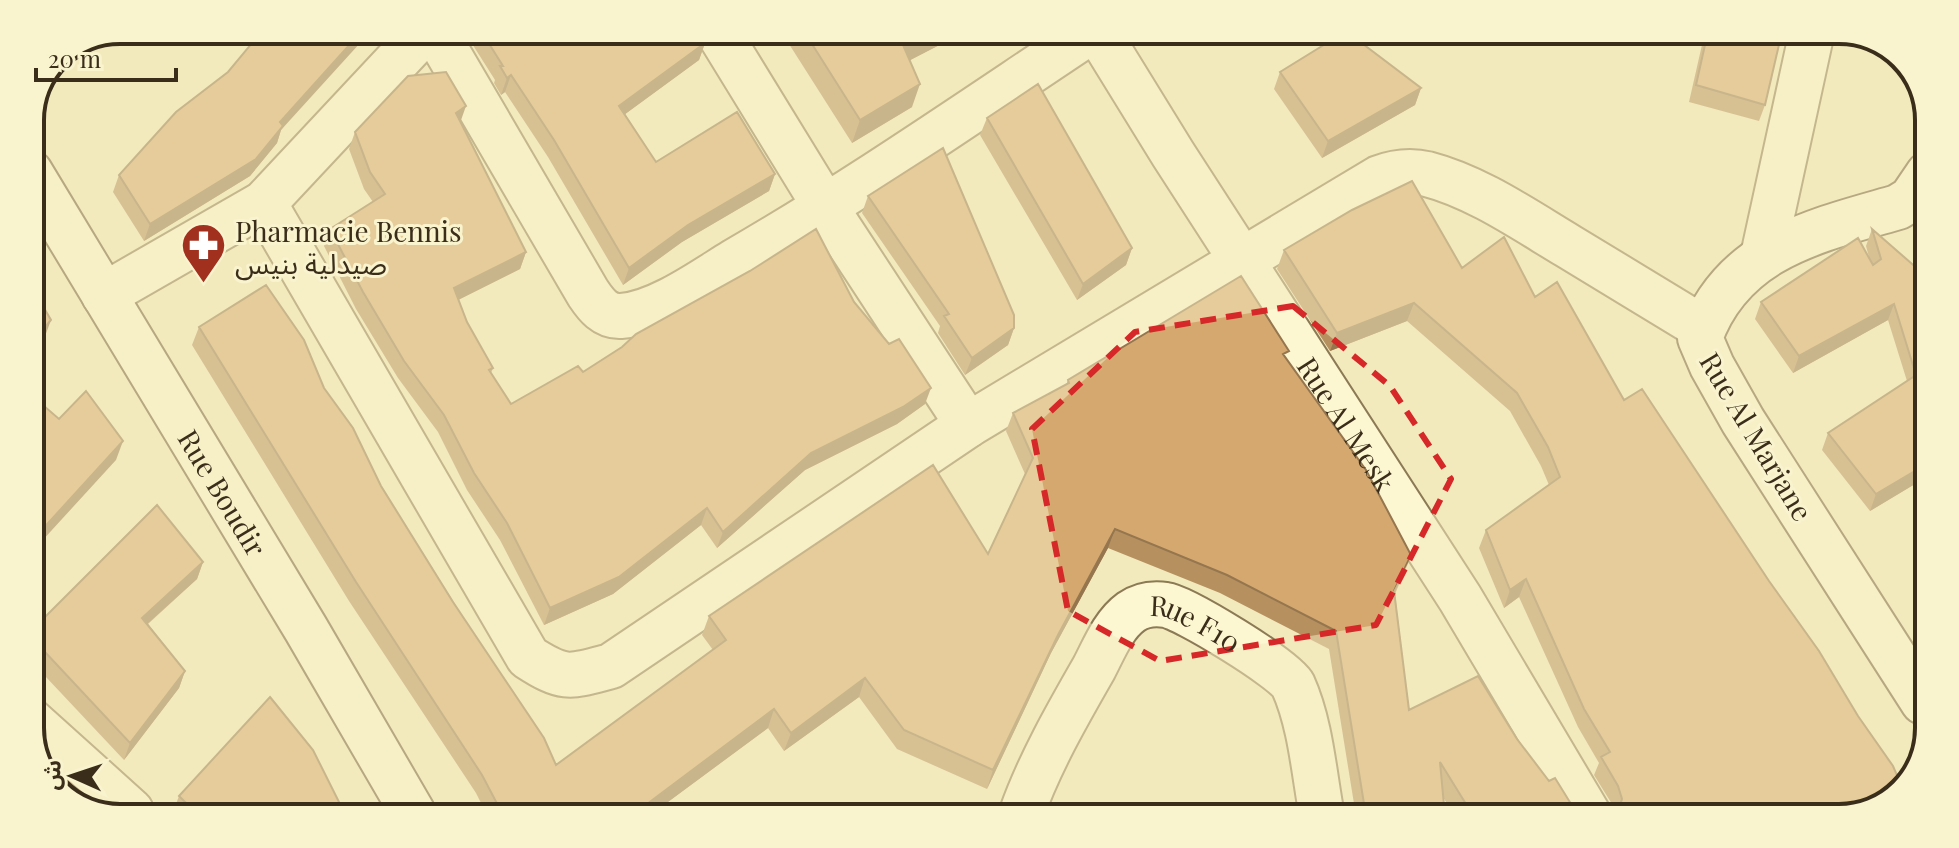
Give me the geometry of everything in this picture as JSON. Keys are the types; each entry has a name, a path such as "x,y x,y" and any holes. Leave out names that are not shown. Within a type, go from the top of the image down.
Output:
{"street":[{"path":"104,295 264,203 413,44"},
{"path":"443,44 588,293 602,310 619,316 637,313 672,298 826,208 1072,44"},
{"path":"725,44 826,208 968,425"},
{"name":"Rue Al Mesk","path":"1105,44 1460,598 1582,804"},
{"path":"1763,256 1809,44"},
{"path":"264,203 528,657 558,675 571,676 611,666 968,425 1379,178 1405,171 1426,174 1467,188 1525,219 1703,328"},
{"name":"Rue Al Marjane","path":"1915,193 1898,207 1808,236 1763,256 1724,290 1710,311 1700,338 1743,421 1915,690"},
{"name":"Rue Boudir","path":"44,195 306,629 408,804"},
{"name":"Rue F10","path":"1026,804 1070,710 1117,626 1130,613 1146,605 1169,605 1254,653 1292,682 1303,714 1320,804"},
{"path":"44,733 123,804"}],"highlighted area":[{"path":"1293,306 1390,386 1451,479 1376,625 1160,661 1068,611 1032,429 1135,332"}],"building":[{"path":"251,44 350,44 280,122 283,126 256,159 150,224 119,175 176,112 228,72"},
{"path":"489,44 704,44 619,106 656,162 737,112 775,174 688,225 629,268 554,140 511,75 507,78 500,66 503,66"},
{"path":"812,44 905,44 920,84 860,120"},
{"path":"1325,44 1363,44 1421,88 1328,141 1280,72"},
{"path":"1705,44 1779,44 1765,105 1696,85"},
{"path":"446,72 466,106 456,113 526,252 454,288 467,322 493,368 489,370 511,404 578,366 583,372 622,347 636,334 750,271 816,229 854,302 889,344 899,339 931,388 903,407 811,453 723,532 707,508 619,577 550,608 507,523 474,473 444,415 404,361 330,229 385,194 370,172 355,132 408,76"},
{"path":"1038,84 1132,248 1083,284 987,118"},
{"path":"943,148 1014,315 1014,328 972,358 944,316 949,314 868,196"},
{"path":"1412,181 1462,268 1504,237 1535,297 1557,282 1624,400 1642,389 1819,651 1893,766 1897,776 1889,785 1863,800 1839,804 1620,804 1618,786 1601,757 1610,752 1584,709 1526,579 1510,590 1486,530 1560,477 1548,447 1517,393 1414,303 1337,333 1284,250 1352,210"},
{"path":"1872,229 1915,267 1915,372 1894,304 1799,356 1761,302 1858,238 1873,265 1881,259"},
{"path":"1241,276 1289,351 1283,354 1366,470 1411,555 1394,591 1409,710 1478,676 1517,739 1549,781 1555,778 1571,804 1466,804 1440,762 1444,804 1364,804 1336,631 1227,575 1115,529 1058,635 993,770 904,730 865,678 791,733 774,709 647,804 497,804 482,775 356,582 199,327 266,285 304,340 324,388 353,428 381,486 453,602 544,738 556,765 726,640 709,616 933,465 988,554 1033,458 1013,413 1069,383 1068,380"},
{"path":"44,308 51,320 44,328"},
{"path":"1915,376 1915,471 1876,494 1828,433"},
{"path":"86,391 123,441 44,528 44,406 59,419"},
{"path":"157,505 203,562 142,618 185,671 130,743 44,651 44,618"},
{"path":"270,697 313,750 340,804 187,804 179,796"}],"place":[{"name":"Pharmacie Bennis صيدلية بنيس","path":"204,285"}]}
